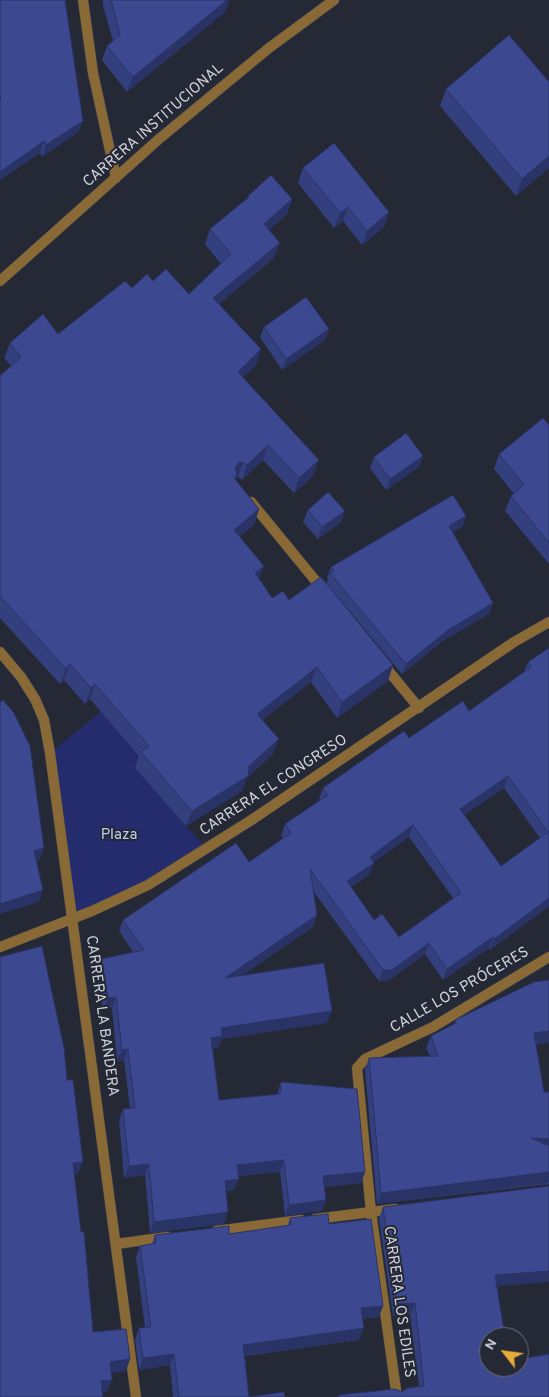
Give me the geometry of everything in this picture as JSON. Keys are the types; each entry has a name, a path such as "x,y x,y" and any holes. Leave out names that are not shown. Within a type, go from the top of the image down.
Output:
{"street":[{"path":"83,0 93,73 116,178"},
{"name":"CARRERA INSTITUCIONAL","path":"0,281 116,178 254,60 334,0"},
{"path":"242,491 330,600"},
{"name":"CARRERA EL CONGRESO","path":"0,946 72,918 148,885 419,708 514,642 549,622"},
{"name":"CARRERA LA BANDERA","path":"0,652 30,691 44,720 52,766 136,1397"},
{"path":"375,654 419,708"},
{"name":"CALLE LOS PRÓCERES","path":"371,1212 357,1068 360,1064 433,1027 549,957"},
{"path":"204,1233 409,1207"},
{"name":"CARRERA LOS EDILES","path":"371,1212 397,1397"},
{"path":"116,1244 175,1236"}],"green space":[{"name":"Plaza","path":"109,705 151,754 135,768 206,848 148,885 72,919 50,753"}],"building":[{"path":"0,0 65,0 83,121 46,145 44,141 0,172 1,100"},
{"path":"111,0 227,0 133,77 107,46 120,35"},
{"path":"509,35 549,82 549,156 522,179 446,89"},
{"path":"334,143 389,212 367,231 348,207 340,213 303,168"},
{"path":"271,175 292,199 264,224 280,243 213,298 261,349 238,372 319,460 299,478 268,445 247,465 243,462 238,463 235,469 237,475 234,478 259,509 234,530 264,566 255,573 272,598 283,591 289,600 321,577 393,665 342,702 317,667 257,714 279,739 249,766 248,776 192,811 141,752 149,746 95,684 91,688 70,664 66,669 0,596 0,376 21,357 10,343 43,314 58,334 125,281 132,288 147,274 153,281 166,269 189,294 231,254 210,229 249,197"},
{"path":"306,297 329,329 286,359 264,327"},
{"path":"543,418 549,425 549,543 511,496 524,485 499,454"},
{"path":"406,433 423,456 390,479 374,457"},
{"path":"328,492 345,511 322,527 308,510"},
{"path":"453,495 466,516 449,526 493,603 448,630 406,664 330,573 334,571 331,567"},
{"path":"549,648 549,898 494,939 493,937 447,969 429,943 392,970 383,970 310,869 317,915 225,978 324,963 332,1011 221,1028 222,1036 211,1038 219,1100 280,1094 281,1082 357,1089 365,1172 323,1176 326,1200 289,1205 284,1160 237,1165 239,1179 225,1181 228,1212 154,1222 149,1164 129,1166 123,1109 135,1108 128,1049 122,1050 116,997 108,998 101,959 144,950 123,920 236,843 249,862 291,833 285,824 328,795 323,788 404,731 409,738 463,701 469,711 531,667 528,662","holes":["508,776 548,832 501,866 460,809","413,825 461,893 399,937 382,914 374,920 347,881 374,863 370,857"]},
{"path":"3,700 14,713 30,746 44,848 34,851 43,890 0,904 0,703"},
{"path":"42,946 64,1048 67,1080 73,1080 83,1162 73,1163 81,1232 84,1232 93,1332 126,1329 130,1359 110,1362 112,1380 101,1381 103,1397 0,1397 0,957"},
{"path":"549,980 549,1031 534,1033 544,1092 549,1092 549,1139 531,1138 549,1146 549,1172 381,1193 369,1058 438,1056 431,1036 456,1023 455,1020 534,982"},
{"path":"549,1186 549,1271 495,1275 503,1327 479,1327 479,1377 529,1377 529,1358 549,1354 549,1397 339,1397 339,1395 395,1389 402,1392 408,1388 424,1386 415,1303 397,1304 383,1207"},
{"path":"328,1214 329,1224 371,1219 383,1306 361,1308 364,1328 243,1345 249,1397 179,1397 174,1354 143,1358 139,1328 151,1327 140,1246 156,1243 155,1235 229,1226 229,1234 291,1225 290,1218"},
{"path":"284,1392 285,1397 249,1397"}]}
